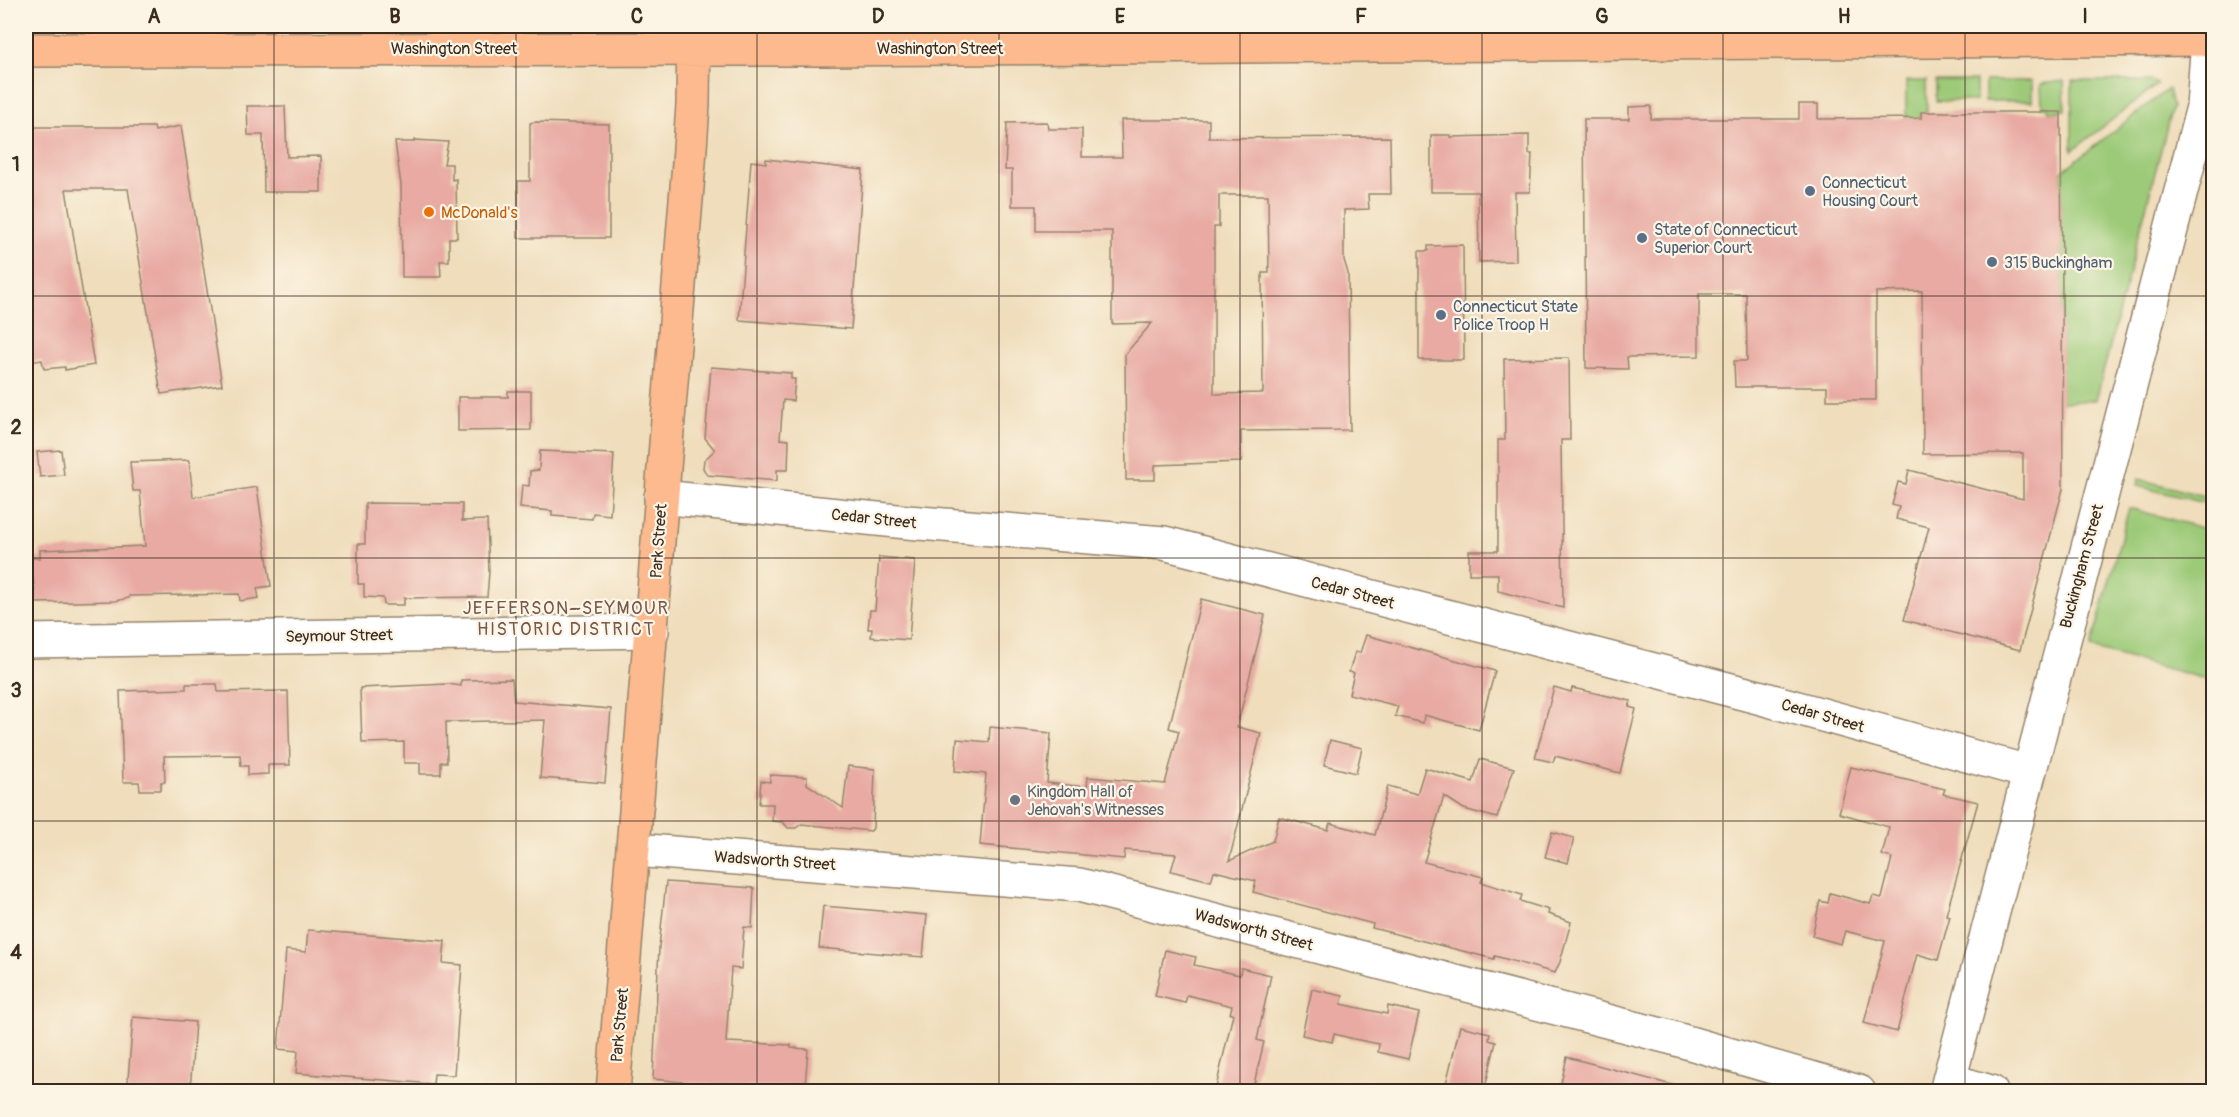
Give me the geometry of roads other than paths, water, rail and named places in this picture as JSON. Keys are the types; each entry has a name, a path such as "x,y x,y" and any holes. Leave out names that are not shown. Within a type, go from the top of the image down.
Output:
{"main road":[{"name":"Washington Street","path":"26,50 694,36 834,49 2020,33 2211,39"},
{"name":"Park Street","path":"614,1092 690,151 694,36"}],"street":[{"name":"Buckingham Street","path":"1947,1086 2203,107 2211,39"},
{"name":"Cedar Street","path":"662,497 918,523 1164,543 1758,697 2028,772"},
{"name":"Seymour Street","path":"26,640 652,631"},
{"name":"Wadsworth Street","path":"635,850 1079,885 1669,1037 1859,1092"},
{"path":"1947,1086 1991,1092"}],"place":[{"name":"Connecticut Housing Court","path":"1810,191"},
{"name":"McDonald's","path":"429,212"},
{"name":"State of Connecticut Superior Court","path":"1642,238"},
{"name":"315 Buckingham","path":"1992,262"},
{"name":"Connecticut State Police Troop H","path":"1441,315"},
{"name":"Kingdom Hall of Jehovah's Witnesses","path":"1015,800"}],"district":[{"name":"JEFFERSON–SEYMOUR HISTORIC DISTRICT","path":"566,618"}]}
